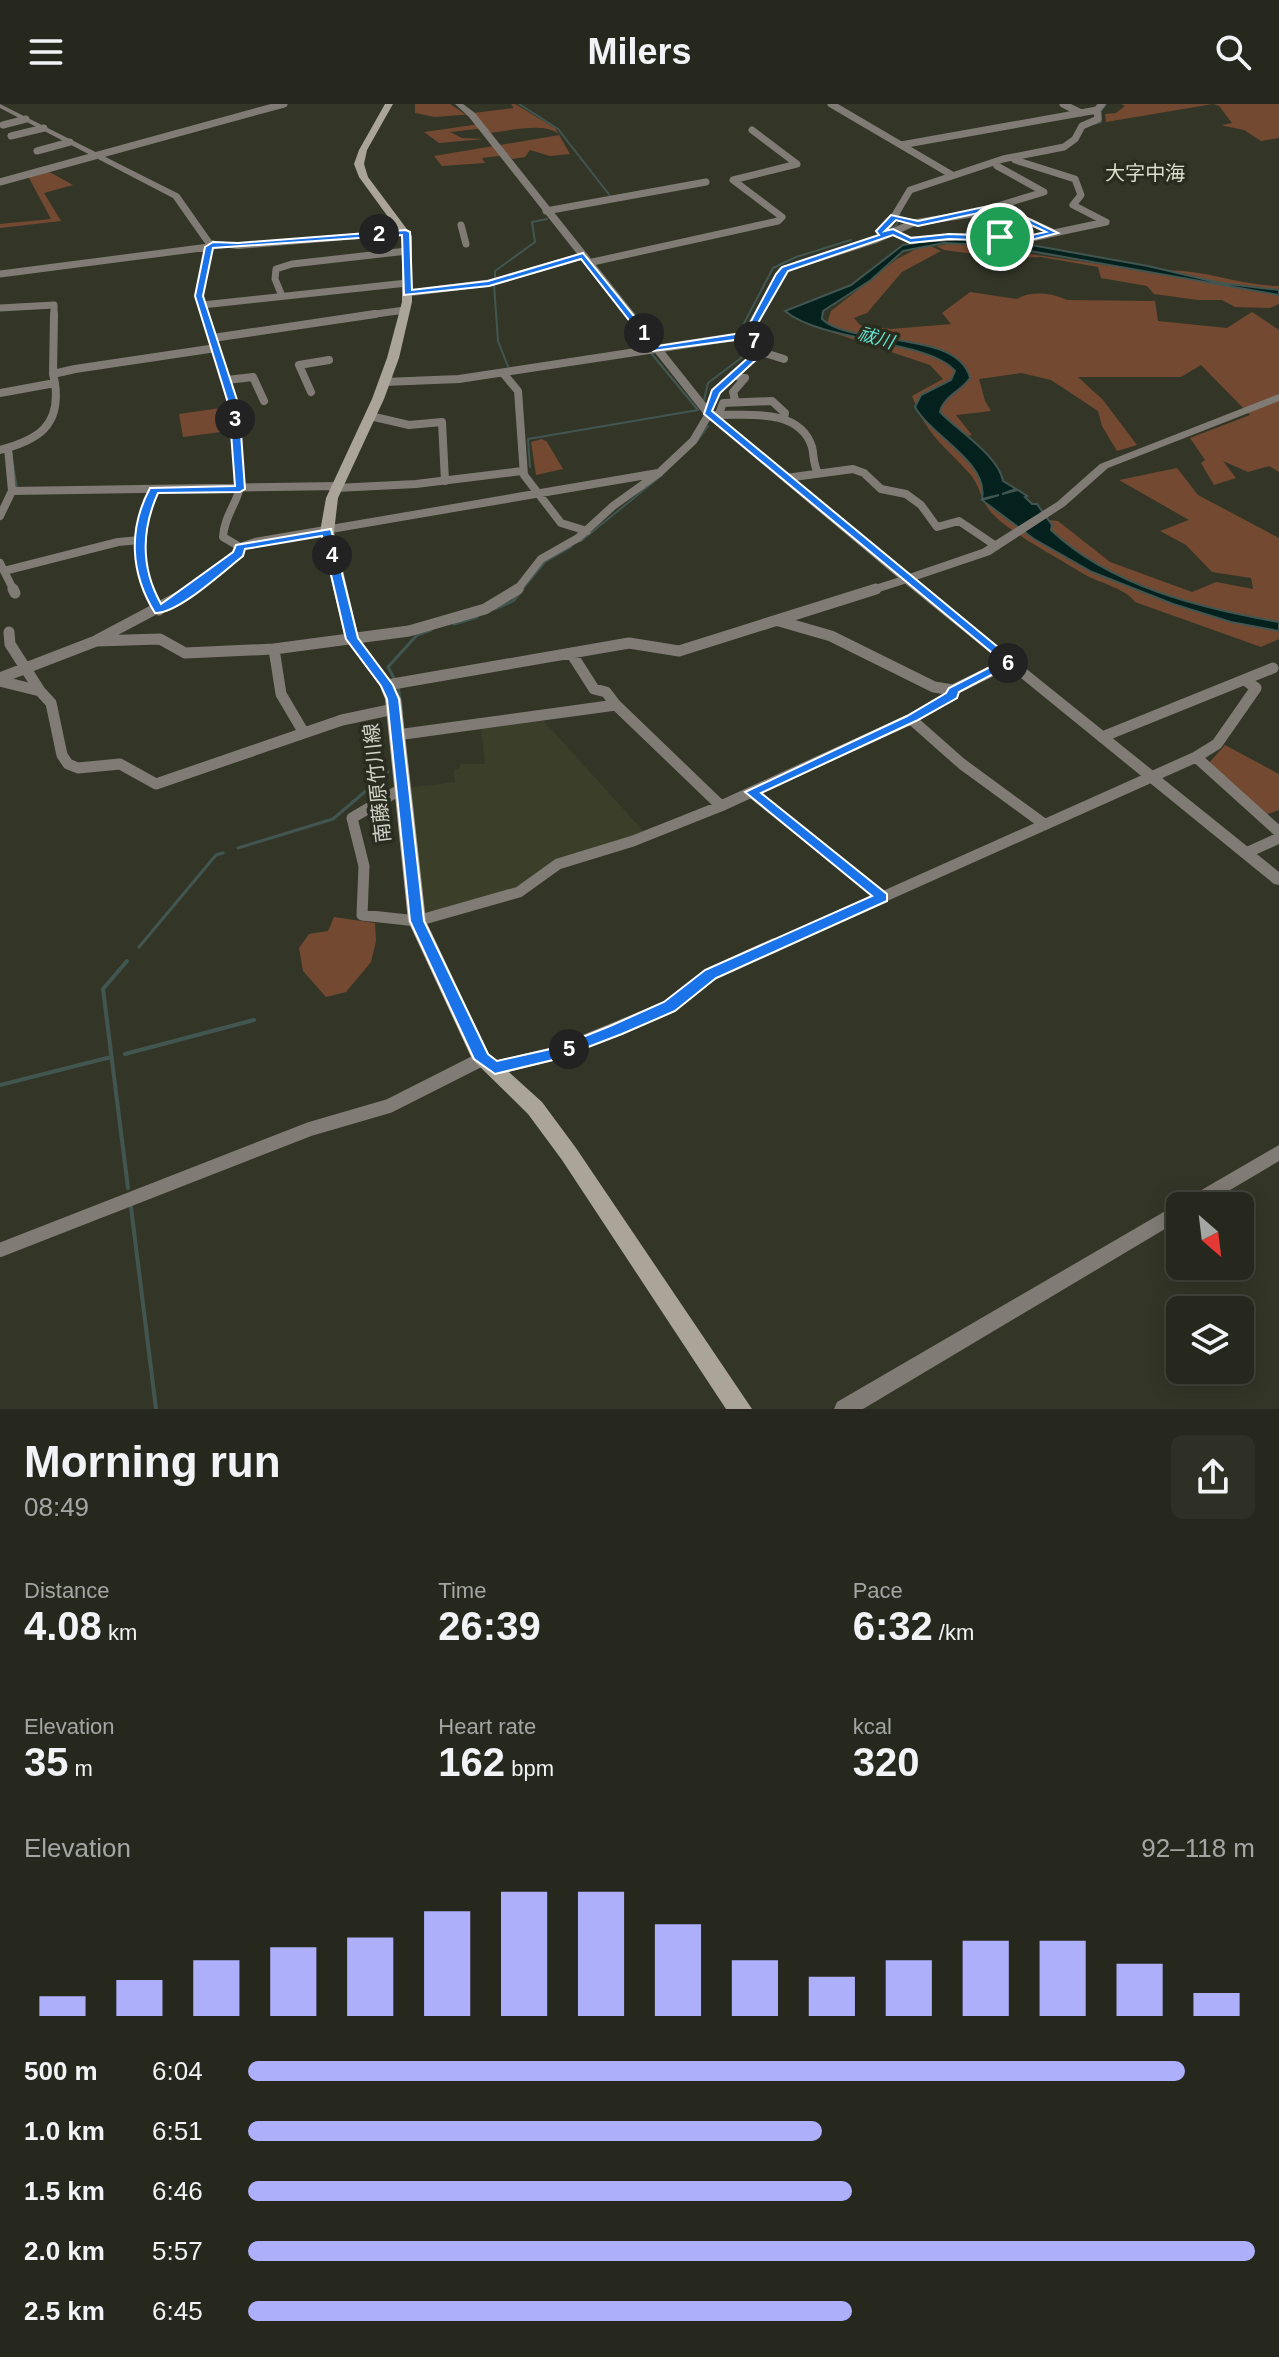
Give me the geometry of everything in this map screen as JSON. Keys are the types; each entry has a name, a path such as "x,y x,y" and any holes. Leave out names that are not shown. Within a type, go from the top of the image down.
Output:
{"main road":[{"path":"389,104 363,150 359,164 364,177 406,232"},
{"name":"南藤原竹川線","path":"406,232 405,310 393,358 337,487 326,520 352,639 387,685 394,709 417,921 488,1063 535,1108 569,1154 740,1409"}],"street":[{"path":"0,182 284,104"},
{"path":"459,104 472,115 711,414 907,579 1279,880"},
{"path":"831,104 952,175"},
{"path":"1063,104 1082,113"},
{"path":"0,105 179,198 211,246"},
{"path":"883,234 899,214 910,190 952,175 1064,147 1075,139 1082,126 1098,119 1100,107 1082,113 901,145"},
{"path":"3,125 26,119"},
{"path":"11,136 44,128"},
{"path":"202,305 282,296 489,283 585,259 778,221 782,217 733,180 797,164 752,130"},
{"path":"37,151 70,142"},
{"path":"893,232 910,240 971,236 1023,240 1106,222 1073,205 1081,195 1075,179 1022,160 993,165"},
{"path":"711,414 713,395 752,359 755,350 752,334 754,323 785,269 913,223 941,221 1044,192 993,165"},
{"path":"546,211 706,182"},
{"path":"998,207 1054,233"},
{"path":"899,214 913,223"},
{"path":"461,225 466,244"},
{"path":"0,274 211,246 406,232"},
{"path":"211,246 199,296 234,406 240,489 224,520 223,537 240,547 327,532 377,519 447,511 659,473"},
{"path":"282,296 275,279 276,269 292,264 407,251"},
{"path":"0,308 54,305 54,378 58,393 42,435 6,450 16,490 0,516"},
{"path":"213,338 405,310"},
{"path":"384,382 459,379 752,334"},
{"path":"0,393 54,378 216,348"},
{"path":"755,350 784,359"},
{"path":"311,392 299,365 329,360"},
{"path":"503,373 518,391 522,471 561,523 587,531"},
{"path":"733,375 745,378 733,392 735,400"},
{"path":"227,380 253,377 264,401"},
{"path":"387,685 629,643 679,651 967,560 996,546 1049,512 1104,466 1279,397"},
{"path":"96,641 160,639 185,653 274,649 409,631 507,599 528,579 541,559 587,531 613,506 659,473 693,441 711,414 723,403 735,400 772,401 785,413 784,418"},
{"path":"711,414 784,418 797,424 805,433 817,471"},
{"path":"370,416 409,425 442,422 445,481"},
{"path":"786,478 817,471 853,469 864,473 881,489 906,494 921,505 937,527 959,521 996,546"},
{"path":"16,490 337,487 445,481 522,471"},
{"path":"153,491 142,517 141,569 159,610"},
{"path":"15,593 2,567 140,540"},
{"path":"0,679 96,641 159,610 184,596 227,563 239,553 240,547"},
{"path":"778,621 831,636 934,687 953,690 1010,662"},
{"path":"9,632 10,644 51,703 62,755 68,764 78,768 120,764 156,784 342,720 394,709"},
{"path":"274,649 279,694 304,733"},
{"path":"571,653 594,689 606,692 721,806"},
{"path":"1102,737 1273,668"},
{"path":"0,679 40,691"},
{"path":"0,1250 300,1133 389,1106 488,1063 557,1053 669,1007 711,974 1196,757 1217,744 1256,688 1245,680"},
{"path":"401,789 352,818 367,873 362,915 417,921 519,892 558,864 633,841 721,806 911,719 952,695 953,690"},
{"path":"397,735 616,705"},
{"path":"911,719 962,764 1044,824"},
{"path":"1196,757 1279,835 1246,853"},
{"path":"751,792 882,897"},
{"path":"1211,1192 1279,1152"},
{"path":"844,1409 1166,1218"}],"shaded area":[{"path":"415,104 450,104 465,114 514,108 511,104 515,104 555,128 558,134 545,128 489,133 485,128 450,132 462,138 484,139 439,143 424,132 480,124 475,114 435,117 415,113"},
{"path":"1121,104 1213,104 1106,122 1105,114 1116,113 1125,106"},
{"path":"1213,104 1279,104 1279,138 1261,141 1244,130 1222,125 1232,123 1219,106"},
{"path":"559,135 570,154 550,156 530,150 525,157 512,159 508,155 482,158 485,163 442,166 434,156"},
{"path":"46,170 73,185 44,193 61,221 0,228 0,224 51,219 28,176"},
{"path":"953,243 1154,272 1185,271 1279,286 1279,304 1270,308 1235,307 1222,300 1154,294 1147,286 1101,278 1098,267 1041,257 975,259 982,255 936,246"},
{"path":"931,246 941,251 902,272 867,313 854,318 860,325 891,329 951,324 942,313 970,292 1017,299 1029,294 1042,294 1067,300 1155,301 1158,321 1227,328 1252,312 1279,330 1279,472 1269,466 1248,472 1223,461 1236,478 1214,485 1201,463 1205,460 1190,438 1250,415 1201,365 1181,377 1078,377 1103,400 1137,445 1117,451 1102,426 1098,411 1051,380 1021,373 979,379 991,411 956,415 972,435 949,439 995,489 997,508 1014,517 1058,521 1110,562 1192,592 1216,582 1253,589 1251,578 1212,572 1186,545 1160,531 1189,520 1119,480 1177,468 1198,495 1279,538 1279,639 1261,647 1135,602 1020,535 990,511 973,478 936,439 924,421 912,396 943,379 930,365 825,330 831,311 897,259 918,248"},
{"path":"227,407 228,431 183,437 179,414"},
{"path":"542,439 563,469 536,475 531,442"},
{"path":"542,719 645,833 557,860 517,889 428,916 421,913 406,788 455,782 454,770 460,768 460,764 485,764 481,727"},
{"path":"1225,745 1279,774 1279,810 1265,815 1208,764"},
{"path":"334,917 375,923 376,941 371,962 346,992 326,997 303,971 299,948 309,934 328,931"}],"water":[{"name":"祓川","path":"1024,235 1013,237 1014,242 1148,266 1220,283 1279,290 1279,295 1002,246 944,243 903,251 871,280 823,311 822,319 836,328 856,333 926,345 946,352 961,363 970,378 945,402 940,412 986,453 1003,481 1016,489 1002,494 1018,490 1027,496 1052,525 1051,530 1074,549 1100,566 1158,592 1218,610 1279,622 1279,631 1231,622 1173,604 1092,572 1034,539 982,500 999,495 982,499 982,486 977,473 915,407 921,395 951,380 955,371 923,353 823,329 785,311 851,285 903,245"}],"waterway":[{"path":"519,104 558,129 611,197"},
{"path":"1094,124 1101,122 1101,111 1106,104"},
{"path":"891,230 897,224 901,209"},
{"path":"495,279 495,271 535,242 532,222 547,219"},
{"path":"796,262 873,237"},
{"path":"704,400 708,383 745,355 740,331 773,268 796,257 851,240"},
{"path":"750,346 749,323 780,268 785,266"},
{"path":"494,284 498,341 509,369"},
{"path":"530,467 528,439 698,410 651,353"},
{"path":"714,389 737,367"},
{"path":"696,443 708,426"},
{"path":"11,451 17,489"},
{"path":"581,541 662,475"},
{"path":"521,591 545,562 571,547"},
{"path":"495,609 513,601 523,589"},
{"path":"454,624 477,617"},
{"path":"395,680 388,667 417,635 431,630"},
{"path":"398,685 402,713"},
{"path":"238,848 333,819 388,772"},
{"path":"139,947 216,855 223,853"},
{"path":"127,961 103,989 128,1188"},
{"path":"125,1054 254,1020"},
{"path":"0,1085 111,1057"},
{"path":"131,1207 156,1409"}],"district":[{"name":"大字中海","path":"1145,173"}],"route":[{"path":"1000,237 949,236 910,240 893,232 885,236 875,240 785,269 754,323 754,334 656,349 583,256 489,283 407,293 406,232 238,246 213,244 209,247 199,296 234,406 240,489 154,490 142,517 140,543 141,569 149,592 159,610 184,596 239,553 240,547 327,532 352,639 387,685 393,699 417,921 482,1059 495,1068 557,1053 669,1007 711,974 882,897 751,792 911,719 952,695 953,690 1010,662 707,412 710,399 720,387 754,357 755,354 754,323 765,300 785,269 885,236 880,231 894,217 918,224 998,207 1054,233 1023,240 1000,237"}]}
